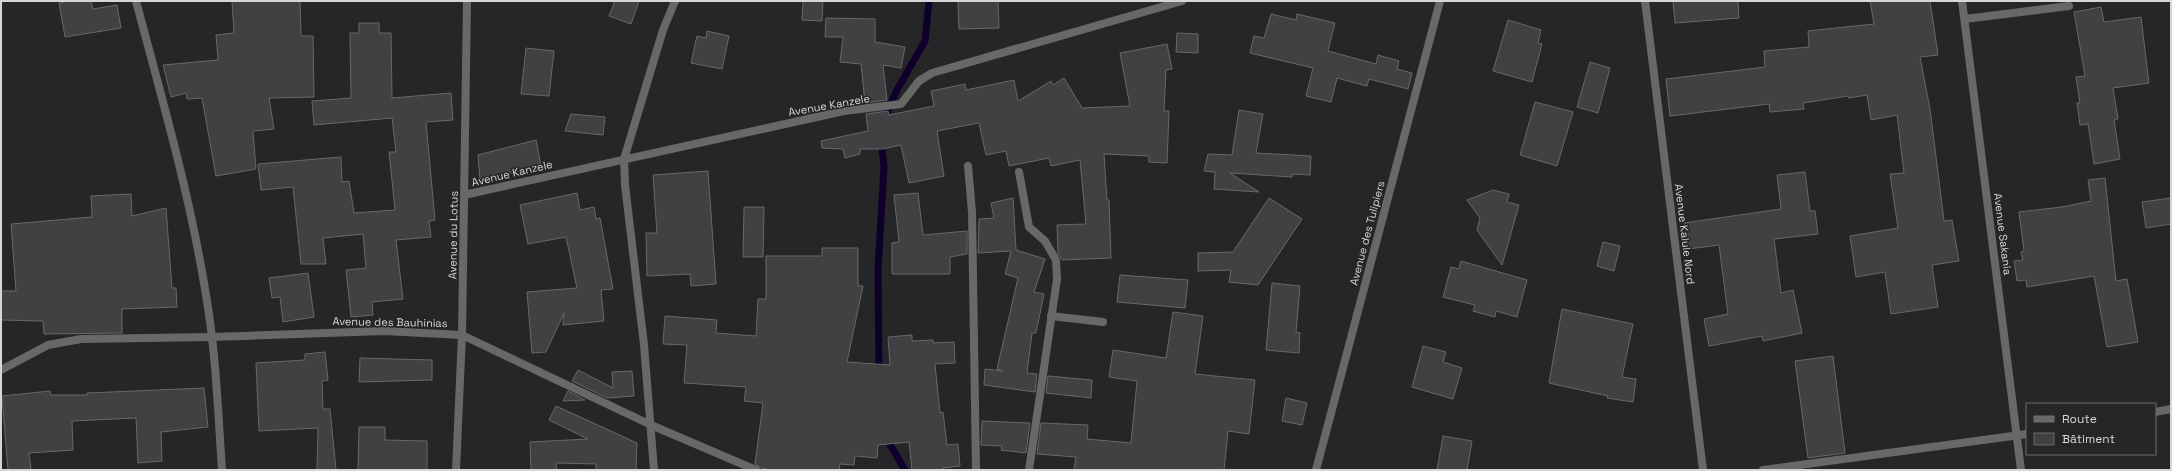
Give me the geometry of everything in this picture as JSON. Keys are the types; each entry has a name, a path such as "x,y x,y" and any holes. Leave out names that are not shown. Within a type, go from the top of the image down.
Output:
{"street":[{"path":"136,1 176,148 192,219 212,337 222,470"},
{"name":"Avenue du Lotus","path":"456,470 462,335 467,1"},
{"path":"654,470 638,293 625,185 624,159 658,45 675,1"},
{"name":"Avenue Kanzele","path":"464,195 844,111 901,104 920,81 932,73 1182,1"},
{"name":"Avenue des Tulipiers","path":"1316,470 1440,1"},
{"name":"Avenue Kalule Nord","path":"1645,1 1703,470"},
{"name":"Avenue Sakania","path":"1962,1 2021,470"},
{"path":"1965,19 2069,6"},
{"path":"968,166 972,212 976,470"},
{"path":"1019,172 1029,227 1045,241 1056,260 1057,279 1029,470"},
{"path":"1051,316 1103,322"},
{"name":"Avenue des Bauhinias","path":"1,370 48,346 65,341 81,339 212,337 384,331 462,335 651,425 756,470"},
{"path":"2156,412 2171,409"},
{"path":"1763,470 2026,434"}],"building":[{"path":"69,1 91,1 93,9 117,5 121,28 65,37 59,3"},
{"path":"232,1 300,1 301,36 313,36 314,97 269,98 274,129 253,131 256,169 216,176 202,98 187,99 186,93 171,97 163,65 218,60 216,35 234,33"},
{"path":"615,1 639,1 631,24 609,16"},
{"path":"803,1 823,1 822,21 802,20"},
{"path":"958,1 998,1 999,28 959,29"},
{"path":"1673,1 1738,1 1739,18 1675,23"},
{"path":"1870,1 1930,1 1938,55 1920,57 1930,109 1944,221 1952,220 1959,261 1932,265 1938,307 1891,314 1885,272 1856,277 1850,236 1898,228 1890,174 1904,173 1897,115 1871,120 1867,95 1849,98 1848,96 1803,103 1804,109 1770,112 1769,104 1670,116 1666,79 1765,67 1764,51 1809,47 1808,31 1874,24"},
{"path":"2101,7 2104,22 2141,17 2149,83 2113,88 2118,119 2114,120 2120,159 2094,164 2088,124 2080,125 2077,103 2080,103 2076,77 2085,76 2074,12"},
{"path":"1271,14 1296,20 1297,14 1335,23 1328,51 1376,64 1378,55 1399,61 1397,69 1412,73 1408,89 1369,79 1367,86 1337,78 1331,102 1306,96 1313,68 1250,53 1254,36 1264,38"},
{"path":"826,18 875,19 875,42 905,47 901,68 883,65 887,100 865,103 861,64 840,62 843,37 825,37"},
{"path":"1508,20 1541,30 1538,43 1542,44 1532,82 1493,71"},
{"path":"359,23 379,23 379,33 391,33 392,98 451,93 453,120 426,122 435,220 429,221 431,237 396,240 403,299 372,302 373,315 351,317 346,270 366,268 363,234 323,238 326,264 301,264 293,187 261,190 258,164 341,157 342,182 349,181 354,213 395,210 389,152 396,152 392,118 314,125 312,101 351,98 350,33 359,33"},
{"path":"707,31 729,36 722,69 691,63 697,36 706,38"},
{"path":"1177,33 1198,34 1198,53 1176,52"},
{"path":"1167,44 1172,69 1166,70 1164,111 1169,111 1167,163 1149,162 1149,156 1104,154 1107,200 1109,200 1111,258 1062,260 1058,253 1057,225 1086,224 1080,160 1051,166 1049,158 1009,166 1006,151 986,155 979,123 937,131 944,176 909,183 901,145 883,149 860,149 860,154 845,158 843,149 822,148 821,141 868,131 866,114 888,111 889,115 934,106 931,91 965,84 966,90 1014,80 1018,101 1051,81 1053,85 1064,78 1082,108 1130,106 1120,53"},
{"path":"526,48 554,51 549,96 521,94"},
{"path":"1590,62 1610,68 1598,113 1577,107"},
{"path":"1535,102 1573,112 1557,166 1520,155"},
{"path":"1239,110 1263,114 1256,153 1311,156 1310,175 1292,174 1292,177 1230,173 1259,192 1214,189 1215,172 1204,171 1208,154 1232,155"},
{"path":"571,114 605,117 603,135 565,131"},
{"path":"536,140 541,166 480,180 478,155"},
{"path":"708,171 716,284 691,286 690,274 647,276 646,233 657,233 653,175"},
{"path":"1805,172 1810,211 1815,211 1818,234 1774,239 1781,293 1793,290 1802,333 1763,341 1762,336 1709,346 1704,319 1728,314 1719,245 1688,249 1684,223 1781,209 1777,175"},
{"path":"2105,178 2116,281 2127,279 2138,342 2107,347 2094,276 2027,287 2026,280 2017,281 2014,261 2023,260 2021,252 2024,251 2019,212 2062,207 2091,201 2088,180"},
{"path":"1493,190 1509,194 1507,202 1519,205 1502,265 1477,230 1480,218 1467,200"},
{"path":"577,193 580,210 594,207 596,219 600,218 613,289 601,290 604,321 563,325 564,313 546,352 532,353 527,292 577,288 566,237 528,244 520,205"},
{"path":"918,193 923,235 967,231 967,254 950,257 950,274 892,274 892,243 899,242 894,195"},
{"path":"131,194 132,216 166,208 172,288 176,288 177,307 122,309 122,333 44,334 43,321 1,320 1,291 16,291 11,224 92,217 91,196"},
{"path":"1013,198 1016,250 1045,259 1034,292 1044,294 1036,333 1032,333 1027,373 1037,374 1035,392 984,385 985,369 1003,371 997,369 1018,278 1005,274 1011,251 978,253 979,219 994,218 991,203"},
{"path":"1269,198 1302,219 1258,285 1229,282 1231,270 1198,271 1198,253 1233,252"},
{"path":"2171,198 2171,224 2146,228 2142,202"},
{"path":"744,207 764,207 763,257 743,257"},
{"path":"1603,242 1620,246 1614,271 1597,266"},
{"path":"822,248 858,248 858,286 863,286 847,362 890,365 888,337 912,335 912,341 933,340 933,343 954,342 955,363 935,364 940,413 943,412 947,445 958,444 960,466 943,468 944,470 912,470 909,442 878,445 877,458 855,456 854,465 840,464 839,470 772,470 761,468 755,464 763,403 744,401 746,387 684,383 687,345 663,344 665,316 717,320 716,333 756,336 758,299 766,299 766,256 822,256"},
{"path":"1461,261 1527,280 1517,317 1496,311 1495,317 1473,311 1475,305 1443,297 1451,267 1459,269"},
{"path":"308,273 314,317 283,322 280,297 272,298 269,278"},
{"path":"1120,275 1188,280 1185,308 1117,302"},
{"path":"1272,283 1300,286 1296,332 1300,333 1299,353 1266,350"},
{"path":"1562,309 1633,324 1622,377 1636,379 1633,402 1607,398 1608,396 1549,383"},
{"path":"1173,312 1203,316 1195,374 1255,380 1249,434 1228,431 1224,470 1074,470 1076,457 1037,454 1041,423 1088,425 1087,439 1131,443 1137,381 1109,377 1113,350 1166,358"},
{"path":"1423,346 1446,352 1443,362 1462,368 1453,399 1412,387"},
{"path":"325,352 328,380 322,381 323,409 330,409 336,470 317,470 318,428 259,431 256,363 305,360 305,354"},
{"path":"1833,356 1845,453 1808,458 1795,361"},
{"path":"360,358 432,360 432,380 359,382"},
{"path":"578,370 613,388 612,372 632,371 634,396 607,398 572,381"},
{"path":"1048,376 1092,380 1091,398 1046,393"},
{"path":"204,388 208,427 161,432 162,461 138,463 136,418 72,421 73,450 29,453 31,470 8,470 2,396 50,391 51,395 87,395 87,393"},
{"path":"568,391 585,400 563,401"},
{"path":"1286,398 1307,403 1302,425 1282,421"},
{"path":"556,406 637,443 636,470 596,470 596,464 556,463 557,470 531,470 530,442 588,439 549,420"},
{"path":"982,421 1030,423 1026,453 1001,450 1002,446 981,445"},
{"path":"359,427 385,427 385,440 427,441 427,470 358,470"},
{"path":"1443,436 1472,441 1467,470 1437,470"}],"waterway":[{"path":"884,119 897,90 925,41 929,1"},
{"path":"879,374 878,269 884,167 881,140"},
{"path":"885,436 905,470"}]}
